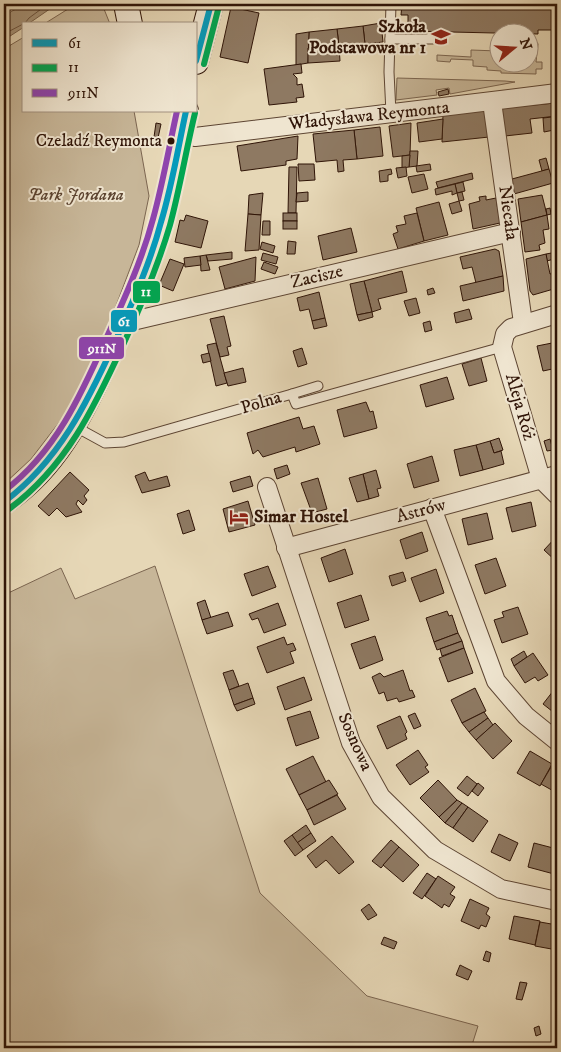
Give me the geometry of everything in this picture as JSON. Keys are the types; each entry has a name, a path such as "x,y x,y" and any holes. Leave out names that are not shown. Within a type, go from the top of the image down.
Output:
{"street":[{"path":"126,4 130,22"},
{"path":"198,54 211,4"},
{"name":"Władysława Reymonta","path":"183,122 195,137 557,93"},
{"name":"Niecała","path":"492,102 523,323"},
{"path":"4,502 38,475 83,412 124,323 151,255 168,194 183,122"},
{"name":"Zacisze","path":"124,323 511,232"},
{"path":"502,347 506,334 511,328 557,314"},
{"name":"Aleja Róż","path":"502,347 549,477"},
{"path":"549,477 557,495"},
{"name":"Astrów","path":"286,548 549,477"},
{"name":"Sosnowa","path":"267,487 351,743 381,797 435,850 502,889 557,901"},
{"path":"432,508 496,681 526,716 557,741"}],"lane":[{"path":"390,4 391,113"},
{"path":"390,39 433,39"},
{"name":"Polna","path":"74,426 105,443 113,443 229,413 292,394 296,404 502,347"},
{"path":"292,394 318,386"}],"green space":[{"path":"76,4 102,4 109,22 47,22"},
{"name":"Park Jordana","path":"22,38 22,112 134,112 149,196 139,245 114,311 78,392 64,416 31,459 4,484 4,49"},
{"path":"471,50 488,51 488,70 487,67 473,66 473,60 451,59 450,62 437,61 437,55 471,57"},
{"path":"538,62 542,62 542,69 538,69"},
{"path":"536,72 536,74 501,73"},
{"path":"397,78 515,82 450,94 449,88 436,90 437,95 396,100"},
{"path":"155,566 260,893 367,996 478,1026 471,1048 4,1048 4,595 61,568 75,599"}],"water":[{"path":"24,4 57,4 31,22 22,22 22,28 4,40 4,16"}],"building":[{"path":"266,4 287,4 267,8"},
{"path":"303,4 318,4 303,7"},
{"path":"402,4 557,4 557,30 538,30 538,22 488,22 488,33 408,31 408,15 401,15"},
{"path":"231,7 259,13 248,63 220,57"},
{"path":"381,23 383,42 365,44 363,26"},
{"path":"363,26 365,44 339,46 337,29"},
{"path":"337,29 339,46 308,48 309,32"},
{"path":"309,32 308,63 296,65 296,34"},
{"path":"339,46 340,61 308,63 308,48"},
{"path":"301,64 302,73 293,74 297,78 297,85 302,84 304,97 296,98 297,102 269,105 264,69"},
{"path":"448,89 449,94 439,96 438,92"},
{"path":"555,103 557,116 530,119 532,133 505,136 502,108"},
{"path":"488,110 489,137 442,142 443,115"},
{"path":"552,117 554,130 544,132 543,118"},
{"path":"443,119 442,139 419,142 417,123"},
{"path":"156,123 161,124 158,138 154,137"},
{"path":"411,123 410,155 393,157 389,126"},
{"path":"380,127 383,156 357,159 354,130"},
{"path":"354,130 357,159 343,160 344,171 338,172 337,160 316,162 313,134"},
{"path":"298,136 297,159 286,161 286,165 241,171 237,146"},
{"path":"557,137 557,167 555,167 552,138"},
{"path":"410,151 418,151 417,166 409,167"},
{"path":"410,155 409,167 402,168 402,156"},
{"path":"546,158 549,169 542,171 539,160"},
{"path":"298,164 314,164 315,180 299,181"},
{"path":"430,164 431,170 417,172 416,166"},
{"path":"289,167 297,167 296,213 288,213"},
{"path":"406,167 407,176 398,178 396,168"},
{"path":"391,169 392,174 388,175 388,181 380,182 379,171"},
{"path":"549,169 553,183 514,194 512,179"},
{"path":"472,173 473,179 438,188 436,182"},
{"path":"424,174 428,189 412,193 408,177"},
{"path":"463,182 465,191 457,193 455,184"},
{"path":"455,184 457,193 452,195 452,191 436,195 435,189"},
{"path":"308,192 308,201 296,202 297,193"},
{"path":"462,192 464,200 459,201 457,193"},
{"path":"263,193 261,215 248,214 249,195"},
{"path":"542,195 547,215 521,222 518,199"},
{"path":"486,196 486,200 496,198 500,223 473,229 469,204 480,201 479,197"},
{"path":"459,201 462,211 452,214 449,204"},
{"path":"439,202 448,235 424,241 416,208"},
{"path":"550,208 551,214 547,215 546,209"},
{"path":"283,213 297,213 297,221 283,221"},
{"path":"417,213 424,241 398,249 393,234 398,232 396,226 406,224 404,216"},
{"path":"248,214 261,215 259,250 245,251"},
{"path":"186,215 208,221 201,248 175,242 180,220 184,221"},
{"path":"547,215 549,229 543,230 545,243 539,245 540,250 525,252 521,222"},
{"path":"263,221 270,221 270,235 262,235"},
{"path":"283,221 297,221 297,229 283,229"},
{"path":"351,228 357,252 323,260 318,236"},
{"path":"288,241 296,242 295,254 287,254"},
{"path":"262,242 275,246 273,253 260,249"},
{"path":"495,249 499,251 503,276 476,283 472,267 463,269 460,257"},
{"path":"232,252 232,259 208,261 206,255"},
{"path":"557,252 557,258 547,261 546,254"},
{"path":"263,253 278,257 276,264 261,260"},
{"path":"546,254 550,274 555,273 557,288 533,295 530,291 526,259"},
{"path":"206,255 210,270 201,271 200,256"},
{"path":"200,256 201,265 185,267 184,258"},
{"path":"256,257 255,281 225,289 219,267"},
{"path":"170,259 184,264 173,291 159,285"},
{"path":"264,262 278,267 275,274 261,269"},
{"path":"402,271 407,292 378,299 381,309 372,312 364,281"},
{"path":"503,276 504,291 463,301 460,286"},
{"path":"364,281 372,312 357,315 350,284"},
{"path":"433,288 435,293 428,295 427,290"},
{"path":"319,292 325,318 312,321 309,309 300,311 297,298"},
{"path":"416,298 420,313 409,316 404,301"},
{"path":"469,309 472,319 456,323 454,313"},
{"path":"372,312 373,317 359,321 357,315"},
{"path":"224,316 231,346 227,347 229,355 220,357 210,319"},
{"path":"325,318 327,326 314,329 312,321"},
{"path":"430,321 432,330 425,332 423,323"},
{"path":"557,342 557,368 543,371 537,346"},
{"path":"216,343 227,383 216,386 207,345"},
{"path":"302,348 307,364 298,367 293,351"},
{"path":"209,353 211,361 203,363 201,355"},
{"path":"481,358 487,381 469,386 462,364"},
{"path":"243,368 246,382 228,386 224,373"},
{"path":"447,377 454,399 426,407 420,385"},
{"path":"366,402 370,412 373,411 377,428 344,437 337,410"},
{"path":"299,417 303,429 314,426 320,444 296,452 295,447 263,457 258,450 253,454 247,433"},
{"path":"499,438 503,450 494,453 490,441"},
{"path":"550,439 553,450 547,451 544,441"},
{"path":"490,441 494,453 501,451 504,464 483,470 476,445"},
{"path":"476,445 483,470 460,476 454,450"},
{"path":"432,456 439,481 414,488 407,464"},
{"path":"287,465 290,474 277,479 274,469"},
{"path":"376,470 381,488 377,489 379,496 369,499 363,474"},
{"path":"70,472 89,490 84,496 87,500 83,505 78,500 76,504 82,512 66,517 57,508 49,516 38,506"},
{"path":"145,472 149,481 167,476 170,486 142,493 135,476"},
{"path":"363,474 369,499 357,502 349,478"},
{"path":"250,476 253,486 233,492 230,482"},
{"path":"318,478 327,509 312,513 301,483"},
{"name":"Simar Hostel","path":"248,501 255,525 229,532 223,509"},
{"path":"531,502 536,526 512,532 506,508"},
{"path":"189,510 195,530 183,534 177,514"},
{"path":"487,513 493,539 468,545 462,519"},
{"path":"422,532 428,551 406,559 400,540"},
{"path":"557,536 557,562 544,550"},
{"path":"345,549 353,574 329,582 321,558"},
{"path":"496,558 506,586 485,594 475,565"},
{"path":"268,566 276,587 252,596 244,574"},
{"path":"436,569 444,593 420,602 411,578"},
{"path":"403,572 406,581 392,586 389,576"},
{"path":"361,595 369,620 345,628 337,603"},
{"path":"205,600 211,618 202,620 197,603"},
{"path":"278,603 286,625 264,633 258,618 252,620 249,614"},
{"path":"518,607 528,634 502,643 494,620 504,617 502,612"},
{"path":"447,611 449,616 452,615 458,633 434,642 426,618"},
{"path":"228,612 233,626 207,634 202,620"},
{"path":"458,633 462,641 437,650 434,642"},
{"path":"375,636 383,660 360,669 351,644"},
{"path":"284,637 287,645 293,643 296,650 290,652 294,663 267,673 257,647"},
{"path":"462,641 464,648 442,656 440,649"},
{"path":"464,648 473,673 448,682 439,658"},
{"path":"524,651 527,657 514,666 511,659"},
{"path":"533,653 548,675 538,681 535,677 525,683 514,666"},
{"path":"233,670 239,686 229,690 223,673"},
{"path":"403,670 410,691 412,690 415,697 399,702 397,698 387,701 384,692 379,694 372,677 380,673 384,677"},
{"path":"304,677 312,700 285,710 277,687"},
{"path":"248,683 253,698 234,705 229,690"},
{"path":"557,686 557,715 543,704"},
{"path":"475,688 486,711 462,723 451,700"},
{"path":"253,698 255,704 237,711 234,705"},
{"path":"310,711 319,738 296,746 287,718"},
{"path":"484,712 488,718 469,732 462,723"},
{"path":"415,713 421,726 414,729 408,716"},
{"path":"400,716 407,732 405,734 407,739 387,749 377,726"},
{"path":"488,718 493,725 476,740 469,732"},
{"path":"495,723 512,741 493,759 476,740"},
{"path":"418,750 428,765 425,767 429,772 410,785 396,765"},
{"path":"530,751 552,764 540,786 517,773"},
{"path":"313,756 326,782 299,795 286,769"},
{"path":"554,762 557,764 557,793 541,784"},
{"path":"467,776 477,784 468,796 457,788"},
{"path":"329,780 338,794 307,810 299,795"},
{"path":"438,780 457,800 439,817 420,798"},
{"path":"478,783 484,788 478,796 472,791"},
{"path":"337,795 346,809 314,825 307,810"},
{"path":"457,800 462,803 445,823 439,817"},
{"path":"462,803 468,807 453,828 445,823"},
{"path":"468,807 488,821 473,842 453,828"},
{"path":"306,825 311,833 297,843 292,835"},
{"path":"311,833 316,841 303,850 297,843"},
{"path":"499,834 518,843 510,861 491,852"},
{"path":"292,835 303,850 295,856 284,841"},
{"path":"332,836 354,862 339,874 326,860 316,868 307,856"},
{"path":"391,840 399,847 381,868 372,861"},
{"path":"534,843 557,849 554,874 528,867"},
{"path":"399,847 419,865 403,882 383,865"},
{"path":"427,873 436,879 422,899 413,893"},
{"path":"438,876 455,887 450,894 455,897 449,907 444,904 442,908 425,896"},
{"path":"470,899 489,908 486,914 490,917 486,927 481,925 479,929 461,921"},
{"path":"369,904 377,915 368,920 361,910"},
{"path":"514,916 540,921 535,945 509,939"},
{"path":"540,922 557,925 557,950 535,946"},
{"path":"384,937 397,942 394,949 381,944"},
{"path":"486,951 491,953 489,962 483,960"},
{"path":"460,965 472,971 468,980 456,975"},
{"path":"520,982 527,983 522,1000 516,999"},
{"path":"539,1026 541,1034 536,1036 534,1028"}],"transit line":[{"name":"61","path":"198,53 211,4"},
{"name":"11","path":"204,64 219,6"},
{"name":"911N","path":"4,491 22,476 52,441 65,422 97,360 144,250 160,192 177,112"},
{"name":"61","path":"4,502 41,468 70,429 94,387 115,342 157,238 186,112"},
{"name":"11","path":"9,509 47,475 76,435 101,391 130,330 155,271 170,225 195,113"}],"place":[{"name":"Szkoła Podstawowa nr 1","path":"441,37"},
{"name":"Czeladź Reymonta","path":"171,141"},
{"name":"Simar Hostel","path":"239,517"}]}
